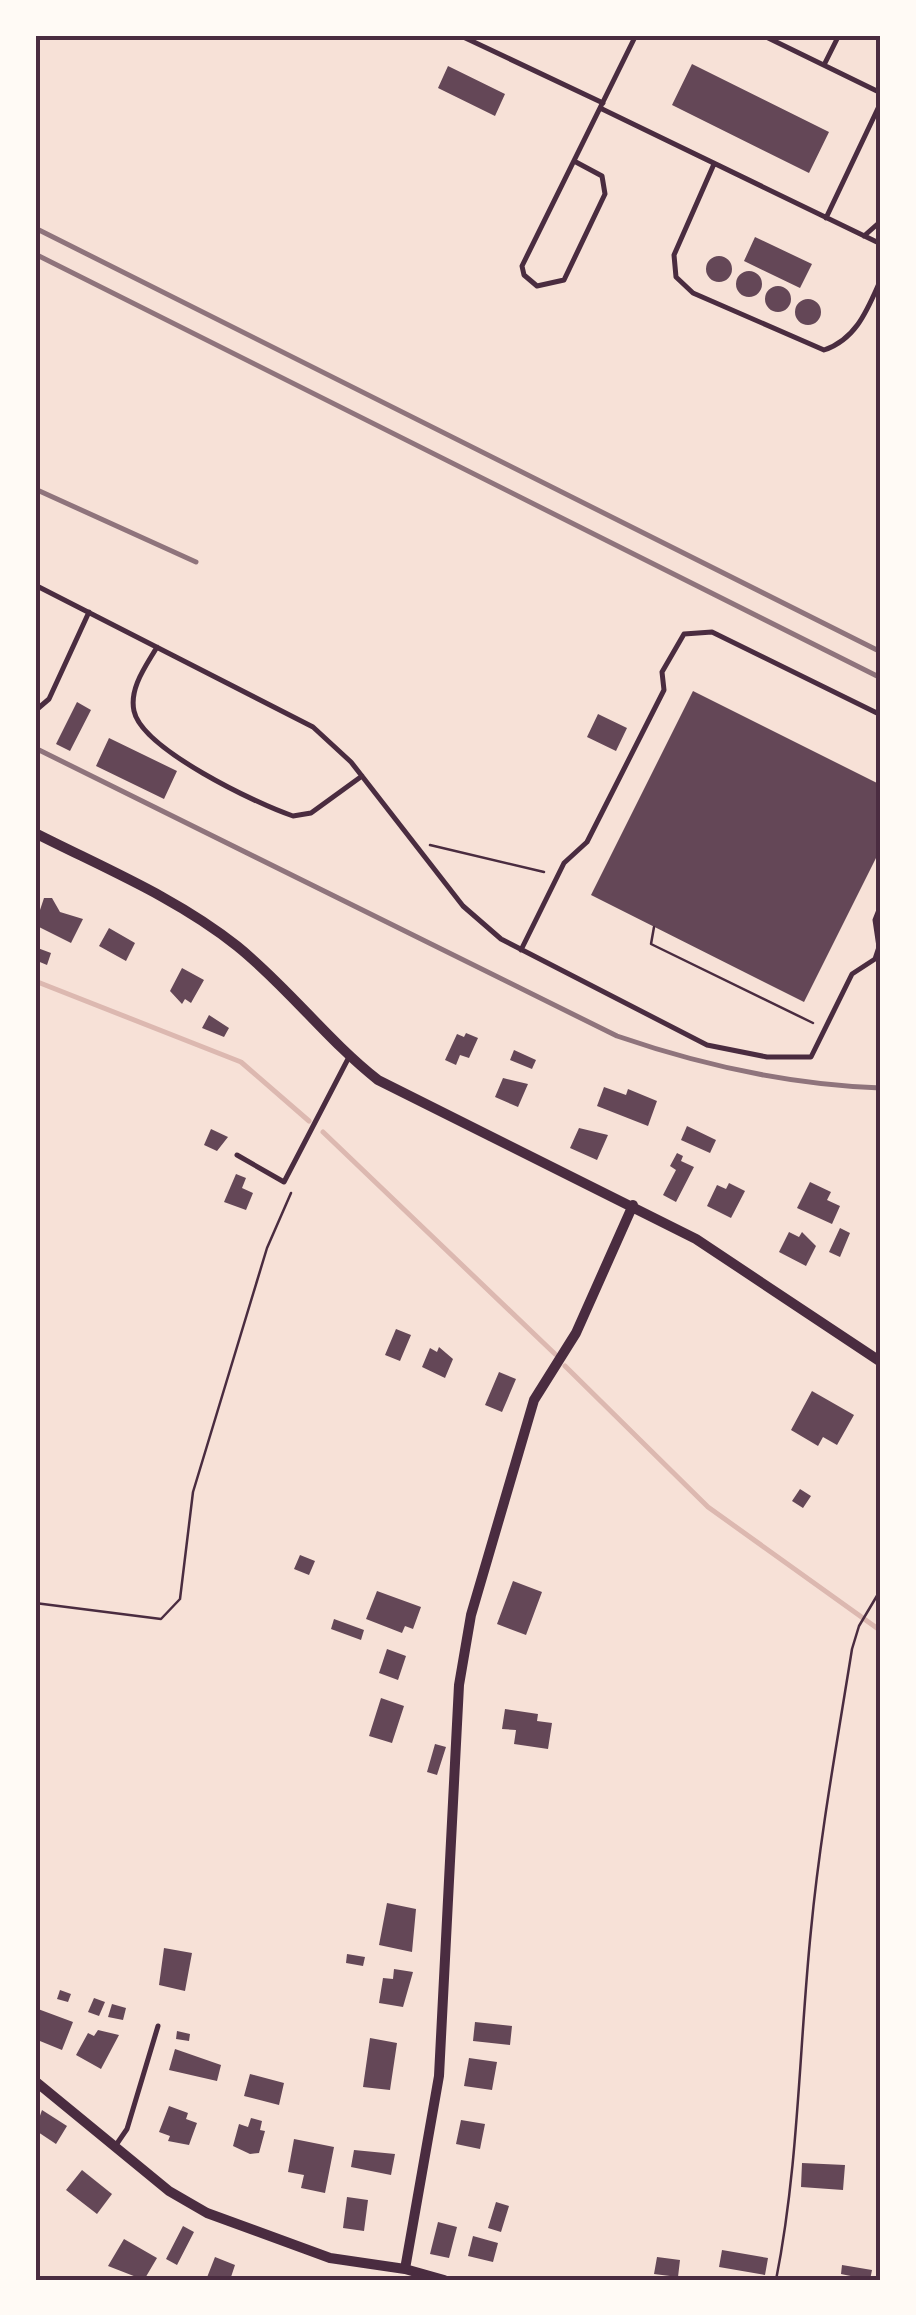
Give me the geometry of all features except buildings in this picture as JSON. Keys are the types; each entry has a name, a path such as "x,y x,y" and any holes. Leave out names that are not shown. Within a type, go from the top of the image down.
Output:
{"street":[{"path":"35,833 180,905 240,948 349,1057 411,1100 696,1238 881,1362"},
{"path":"405,2269 438,2076 459,1686 471,1615 534,1400 576,1333 633,1206"},
{"path":"35,2081 169,2191 240,2227 330,2258 405,2269 444,2280"}],"lane":[{"path":"459,35 881,244"},
{"path":"574,161 602,176 605,194 564,280 557,285 536,286 524,276 522,266 636,35"},
{"path":"762,35 881,93"},
{"path":"824,65 839,35"},
{"path":"826,218 881,102"},
{"path":"714,164 674,255 676,277 693,293 824,350 846,339 857,327 881,279"},
{"path":"864,236 881,222"},
{"path":"35,585 313,727 362,776 479,923 522,950 708,1045 804,1060 816,1051 852,974 871,963 878,951 874,928 881,905"},
{"path":"35,711 48,699 89,612"},
{"path":"522,950 568,856 587,842 664,690 662,672 680,639 692,631 724,637 881,715"},
{"path":"157,647 133,695 134,716 148,735 188,763 293,816 311,813 362,776"},
{"path":"237,1155 284,1182 349,1057"},
{"path":"116,2144 127,2129 158,2026"}],"path":[{"path":"410,840 558,875"},
{"path":"654,927 652,944 826,1030"},
{"path":"35,1603 107,1616 161,1618 175,1608 183,1584 193,1492 267,1248 288,1207 288,1174"},
{"path":"776,2280 790,2197 811,1928 844,1700 860,1626 881,1589"}],"waterway":[{"path":"35,981 241,1062 309,1121"},
{"path":"323,1132 555,1354"},
{"path":"565,1366 708,1507 881,1631"}],"railway":[{"path":"35,228 881,652"},
{"path":"35,254 881,678"},
{"path":"35,489 196,562"},
{"path":"35,748 617,1036 747,1072 813,1083 881,1088"}]}
